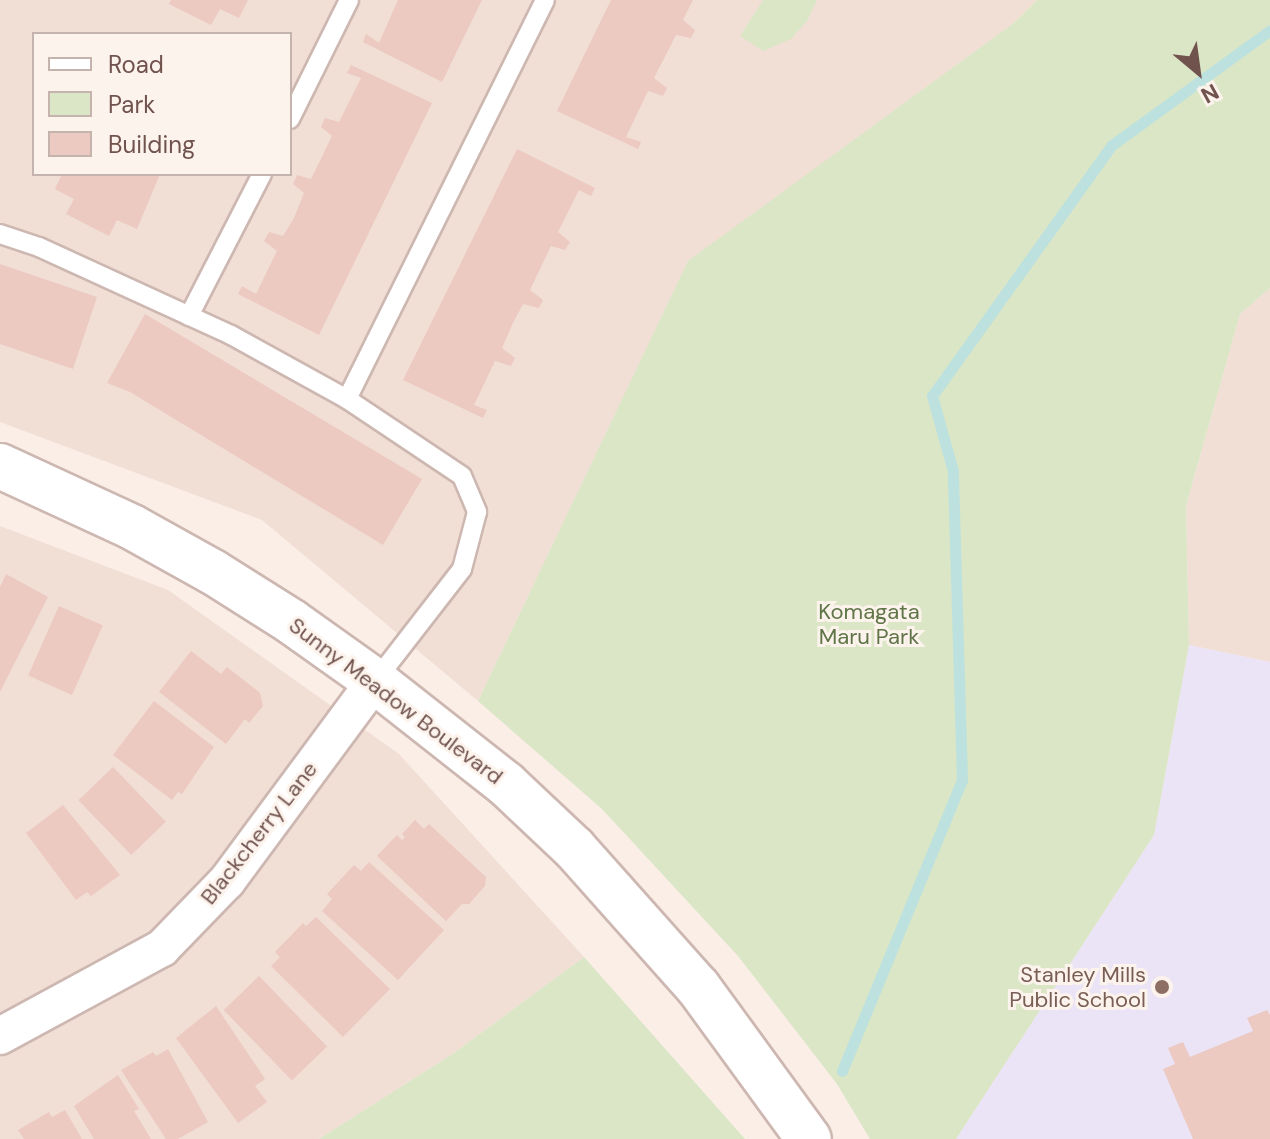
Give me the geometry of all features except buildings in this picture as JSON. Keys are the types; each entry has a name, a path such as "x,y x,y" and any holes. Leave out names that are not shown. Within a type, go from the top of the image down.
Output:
{"street":[{"name":"Sunny Meadow Boulevard","path":"0,466 132,527 213,572 292,622 375,681 506,784 574,848 698,987 809,1139"},
{"name":"Blackcherry Lane","path":"0,1036 162,948 227,881 375,681"}],"lane":[{"path":"292,115 349,0"},
{"path":"347,399 545,0"},
{"path":"189,316 261,176"},
{"path":"0,234 39,247 231,335 347,399 462,476 477,512 462,569 375,681"}],"shaded area":[{"path":"0,0 1037,0 1015,22 688,262 478,701 262,520 0,422"},
{"path":"1270,288 1270,662 1189,645 1186,506 1240,314"},
{"path":"0,526 168,590 399,754 584,957 454,1053 319,1139 0,1139"},
{"name":"Stanley Mills Public School","path":"1189,645 1270,662 1270,1139 956,1139 1154,835"}],"green space":[{"path":"763,0 817,0 807,21 791,39 763,51 740,36"},
{"name":"Komagata Maru Park","path":"1037,0 1270,0 1270,288 1240,314 1186,506 1189,645 1154,835 956,1139 870,1139 837,1084 738,956 602,809 478,701 688,261 1015,22"},
{"path":"584,957 745,1139 319,1139 454,1053"}],"waterway":[{"path":"842,1071 962,780 953,471 932,396 1112,145 1270,30"}],"place":[{"name":"Stanley Mills Public School","path":"1162,987"}]}
